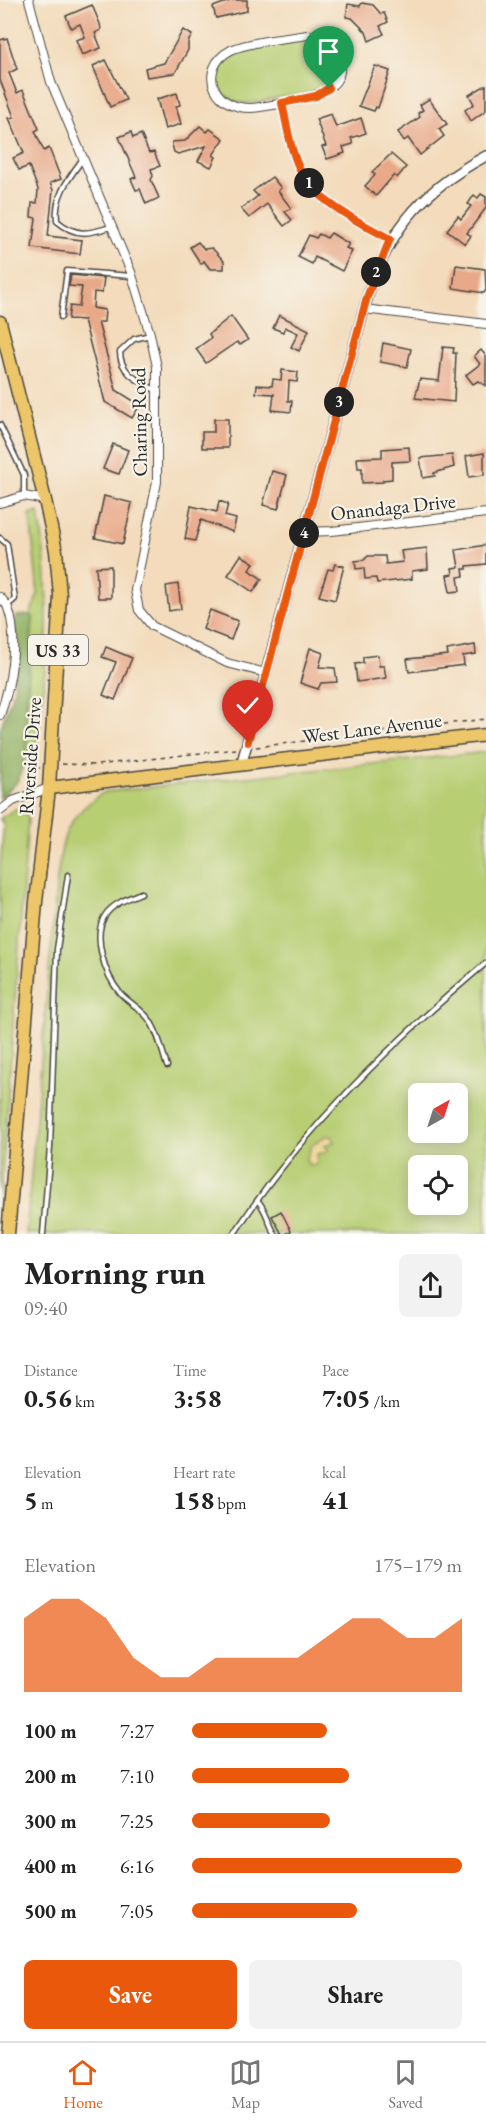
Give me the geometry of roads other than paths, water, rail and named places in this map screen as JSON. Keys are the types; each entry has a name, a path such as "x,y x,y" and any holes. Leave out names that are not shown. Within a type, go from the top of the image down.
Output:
{"main road":[{"name":"Riverside Drive","path":"0,322 45,500 56,551 60,595 48,788 8,1234"},
{"name":"West Lane Avenue","path":"48,788 242,762 486,735"}],"street":[{"name":"Charing Road","path":"29,0 51,82 132,276 150,334 157,367 157,482 135,590 139,610 152,626 227,663 266,673"},
{"path":"308,34 322,38 334,48 340,61 338,76 329,88 316,96 282,103 245,109 230,106 219,97 213,84 214,70 221,57 233,49 308,34"},
{"path":"282,103 294,154 307,182 330,202 390,239"},
{"path":"242,762 364,309 390,239 427,196 462,170 486,156"},
{"path":"364,309 486,324"},
{"path":"0,503 24,496 45,500"},
{"name":"Onandaga Drive","path":"304,532 332,531 486,513"},
{"path":"0,597 8,605 12,640 12,673 0,715"},
{"path":"0,811 13,801 48,788"}],"lane":[{"path":"83,160 69,176 55,206 57,221 70,232 86,235 111,227"},
{"path":"61,317 67,271 132,276"},
{"path":"150,334 127,344 120,352 120,362 126,372 158,391"},
{"path":"0,425 24,475 24,496"},
{"path":"0,538 4,538 7,544 15,599 8,605"},
{"path":"43,1234 50,1147 57,949 69,875"},
{"path":"141,893 114,906 105,915 99,936 104,960 112,981 120,993 149,1019 167,1066"},
{"path":"234,1234 285,1165 388,1048 486,963"},
{"path":"258,1201 266,1210 268,1222 275,1234"}]}
